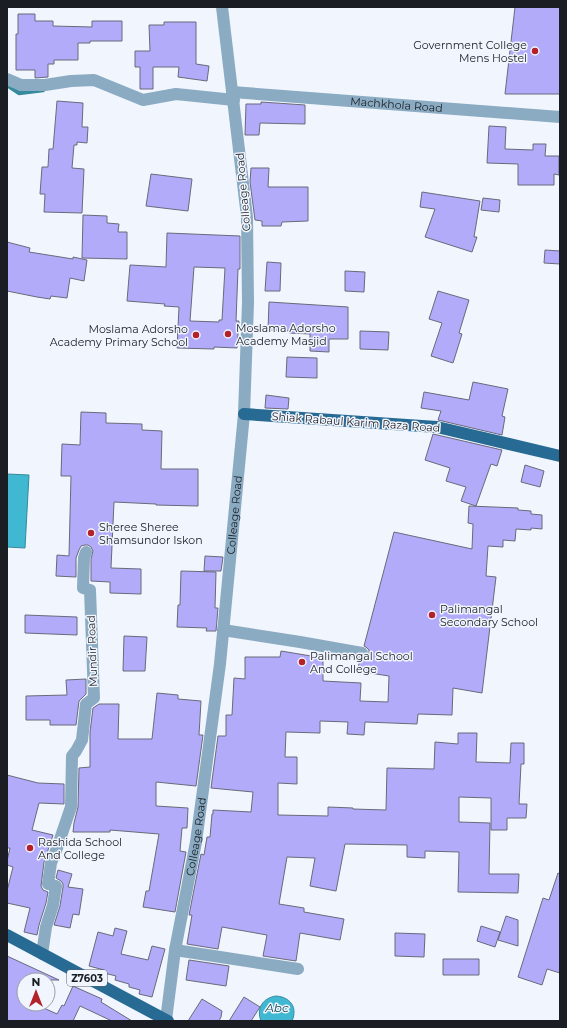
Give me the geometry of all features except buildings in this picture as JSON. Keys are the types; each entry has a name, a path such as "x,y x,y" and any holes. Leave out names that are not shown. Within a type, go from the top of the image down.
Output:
{"main road":[{"name":"Shiak Rabaul Karim Raza Road","path":"244,414 437,427 560,456"},
{"name":"Z7603","path":"7,935 167,1020"}],"street":[{"name":"Colleage Road","path":"167,1020 175,950 196,842 220,664 244,414 248,302 247,218 222,7"},
{"name":"Machkhola Road","path":"7,79 21,86 45,86 71,81 94,80 143,100 176,94 233,96 560,117"},
{"name":"Mundir Road","path":"42,954 46,927 53,905 56,886 48,884 51,862 58,848 71,807 72,756 82,740 86,704 94,698 90,590 83,588 84,558 86,552"},
{"path":"223,630 362,653"},
{"path":"175,950 298,969"}],"water":[{"path":"7,474 29,475 25,548 7,547"},
{"name":"Abc","path":"276,996 285,998 292,1004 294,1016 292,1021 261,1021 259,1012 262,1004 267,999"}],"waterway":[{"path":"7,85 19,93 43,90"}],"place":[{"name":"Government College Mens Hostel","path":"535,51"},
{"name":"Moslama Adorsho Academy Masjid","path":"228,334"},
{"name":"Moslama Adorsho Academy Primary School","path":"196,335"},
{"name":"Sheree Sheree Shamsundor Iskon","path":"91,533"},
{"name":"Palimangal Secondary School","path":"432,615"},
{"name":"Palimangal School And College","path":"302,662"},
{"name":"Rashida School And College","path":"30,848"}]}
